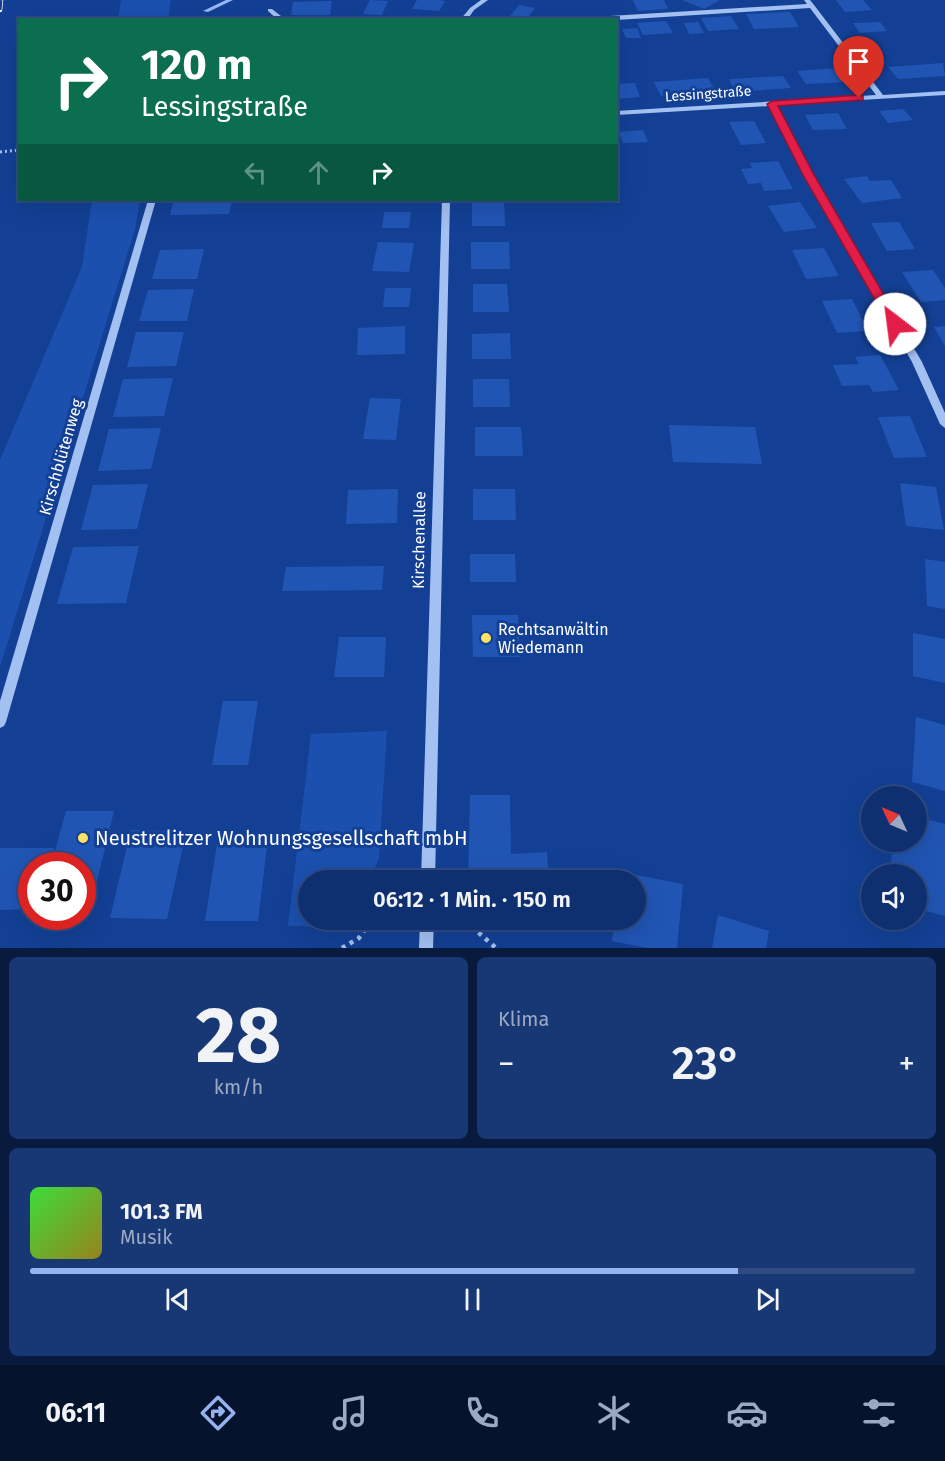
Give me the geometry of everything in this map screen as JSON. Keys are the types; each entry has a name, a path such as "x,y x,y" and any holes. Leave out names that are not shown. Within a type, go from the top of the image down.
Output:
{"street":[{"path":"464,18 471,9 485,0"},
{"path":"610,18 809,3 881,97"},
{"path":"270,10 280,18"},
{"name":"Lessingstraße","path":"618,113 945,93"},
{"path":"772,104 808,175 917,362 945,424"},
{"name":"Kirschblütenweg","path":"0,722 152,201"},
{"name":"Kirschenallee","path":"428,870 446,201"},
{"path":"426,948 427,930"}],"path":[{"path":"0,152 18,150"}],"shaded area":[{"path":"121,0 171,0 168,18 118,18"},
{"path":"92,201 140,201 135,229 0,667 0,460 82,267"},
{"path":"387,731 379,858 374,870 298,870 298,926 288,926 311,734"}],"building":[{"path":"370,0 388,1 382,15 363,14"},
{"path":"417,0 445,1 439,11 412,9"},
{"path":"633,0 664,0 668,9 638,11"},
{"path":"682,0 720,0 704,9"},
{"path":"836,0 863,0 872,10 845,12"},
{"path":"332,1 330,15 291,15 293,2"},
{"path":"519,5 535,8 528,18 509,18"},
{"path":"790,12 799,27 754,29 746,14"},
{"path":"731,16 739,29 708,31 701,18"},
{"path":"666,21 673,33 643,35 637,23"},
{"path":"698,22 704,33 689,34 684,23"},
{"path":"880,22 887,31 860,33 853,23"},
{"path":"637,28 641,38 626,38 622,29"},
{"path":"943,63 945,76 898,79 888,67"},
{"path":"837,68 846,82 806,84 797,71"},
{"path":"783,76 791,88 735,92 729,79"},
{"path":"708,78 716,92 661,96 654,82"},
{"path":"635,83 640,97 618,99 618,84"},
{"path":"903,109 913,120 888,123 879,111"},
{"path":"838,113 847,129 813,130 805,115"},
{"path":"754,121 766,143 741,145 729,122"},
{"path":"643,130 648,142 623,143 619,132"},
{"path":"778,161 793,189 764,191 761,183 748,184 741,169 752,168 750,163"},
{"path":"867,176 870,181 891,180 902,198 862,203 844,179"},
{"path":"174,201 232,201 229,214 170,215"},
{"path":"472,201 504,201 505,226 472,226"},
{"path":"800,202 817,228 784,232 768,206"},
{"path":"384,212 411,212 409,228 382,228"},
{"path":"899,222 915,249 887,251 871,223"},
{"path":"378,242 414,243 409,272 372,271"},
{"path":"471,242 509,242 510,269 471,269"},
{"path":"824,248 839,276 806,279 792,250"},
{"path":"204,249 197,279 152,279 160,250"},
{"path":"933,270 945,288 945,300 921,302 902,272"},
{"path":"473,284 507,284 509,312 473,312"},
{"path":"385,288 411,288 409,307 383,307"},
{"path":"194,289 187,321 139,321 148,290"},
{"path":"852,299 868,331 837,333 822,301"},
{"path":"405,326 405,354 357,355 358,328"},
{"path":"945,326 945,346 934,327"},
{"path":"136,332 184,332 176,366 127,367"},
{"path":"510,333 511,359 472,359 472,334"},
{"path":"880,355 899,390 873,392 869,385 842,386 833,365 859,364 855,357"},
{"path":"173,378 164,416 113,417 123,379"},
{"path":"473,379 509,379 510,407 473,407"},
{"path":"370,398 401,399 396,440 363,439"},
{"path":"910,416 927,457 894,458 878,417"},
{"path":"669,425 755,427 762,464 673,462"},
{"path":"475,427 521,427 523,456 475,456"},
{"path":"161,428 151,469 98,471 109,429"},
{"path":"900,483 936,487 944,530 906,526"},
{"path":"148,484 137,529 81,530 93,485"},
{"path":"398,489 397,523 346,524 348,490"},
{"path":"473,489 515,489 516,520 473,520"},
{"path":"139,546 126,603 57,604 73,547"},
{"path":"470,554 515,554 516,582 470,582"},
{"path":"925,559 945,562 945,609 927,606"},
{"path":"384,566 382,590 282,591 286,567"},
{"path":"472,615 518,615 520,657 473,657"},
{"path":"913,633 945,639 945,683 913,676"},
{"path":"339,637 386,637 384,677 334,677"},
{"path":"223,701 258,701 248,765 212,765"},
{"path":"916,717 945,725 945,791 912,782"},
{"path":"470,795 510,795 511,854 547,852 548,870 468,870"},
{"name":"Neustrelitzer Wohnungsgesellschaft mbH","path":"66,811 114,811 96,885 96,852 55,852"},
{"path":"927,819 945,824 945,916 927,911 927,864 891,864 892,852 927,852"},
{"path":"131,830 186,832 167,919 110,918"},
{"path":"218,838 268,838 258,921 205,921"},
{"path":"0,848 54,848 53,852 18,852 18,909 0,910"},
{"path":"646,877 683,884 677,948 647,948 612,941 614,930 646,930"},
{"path":"718,915 769,931 766,948 712,948"}],"waterway":[{"path":"206,11 230,0"}],"railway":[{"path":"0,10 1,0"}],"place":[{"name":"Rechtsanwältin Wiedemann","path":"486,638"},
{"name":"Neustrelitzer Wohnungsgesellschaft mbH","path":"83,838"}],"route":[{"path":"859,98 772,104 808,175 895,324"}]}
